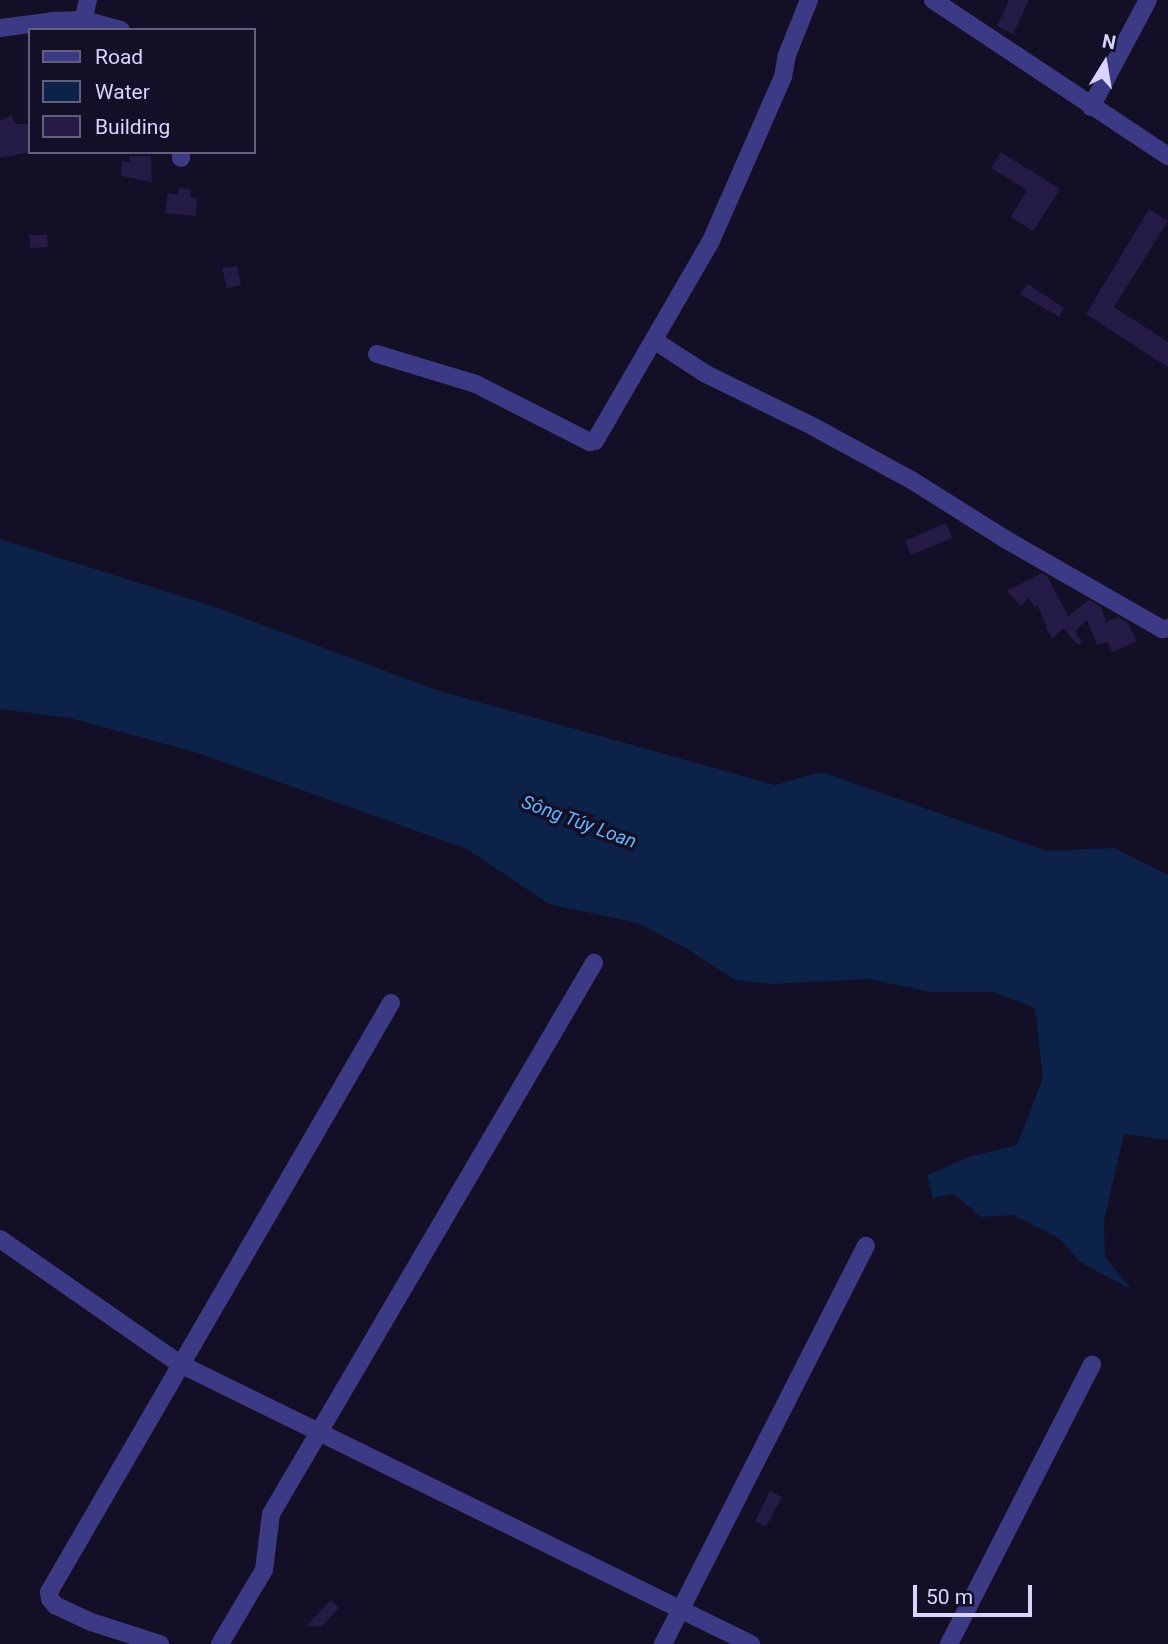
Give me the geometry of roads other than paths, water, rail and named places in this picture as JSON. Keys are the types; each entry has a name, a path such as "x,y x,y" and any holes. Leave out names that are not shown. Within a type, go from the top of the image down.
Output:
{"street":[{"path":"82,25 88,0"},
{"path":"377,354 476,384 590,442 598,438 715,232 783,77 787,55 809,0"},
{"path":"933,0 1168,156"},
{"path":"1091,107 1149,0"},
{"path":"0,28 53,21 105,28"},
{"path":"655,341 706,374 814,427 913,481 1005,539 1163,629 1168,628"},
{"path":"220,1644 264,1570 271,1514 594,963"},
{"path":"160,1644 90,1622 56,1606 50,1600 49,1592 391,1003"},
{"path":"0,1239 180,1364 751,1644"},
{"path":"663,1644 866,1246"},
{"path":"949,1644 1092,1364"}],"water":[{"name":"Sông Túy Loan","path":"0,539 215,607 436,690 775,785 821,772 1047,851 1114,848 1168,875 1168,1140 1124,1134 1104,1221 1105,1257 1132,1290 1080,1262 1059,1238 1013,1215 981,1217 954,1194 933,1198 927,1175 969,1157 1017,1145 1043,1078 1035,1008 993,992 930,992 869,979 772,984 735,980 689,950 638,923 549,904 467,849 195,752 70,718 0,709"}]}
